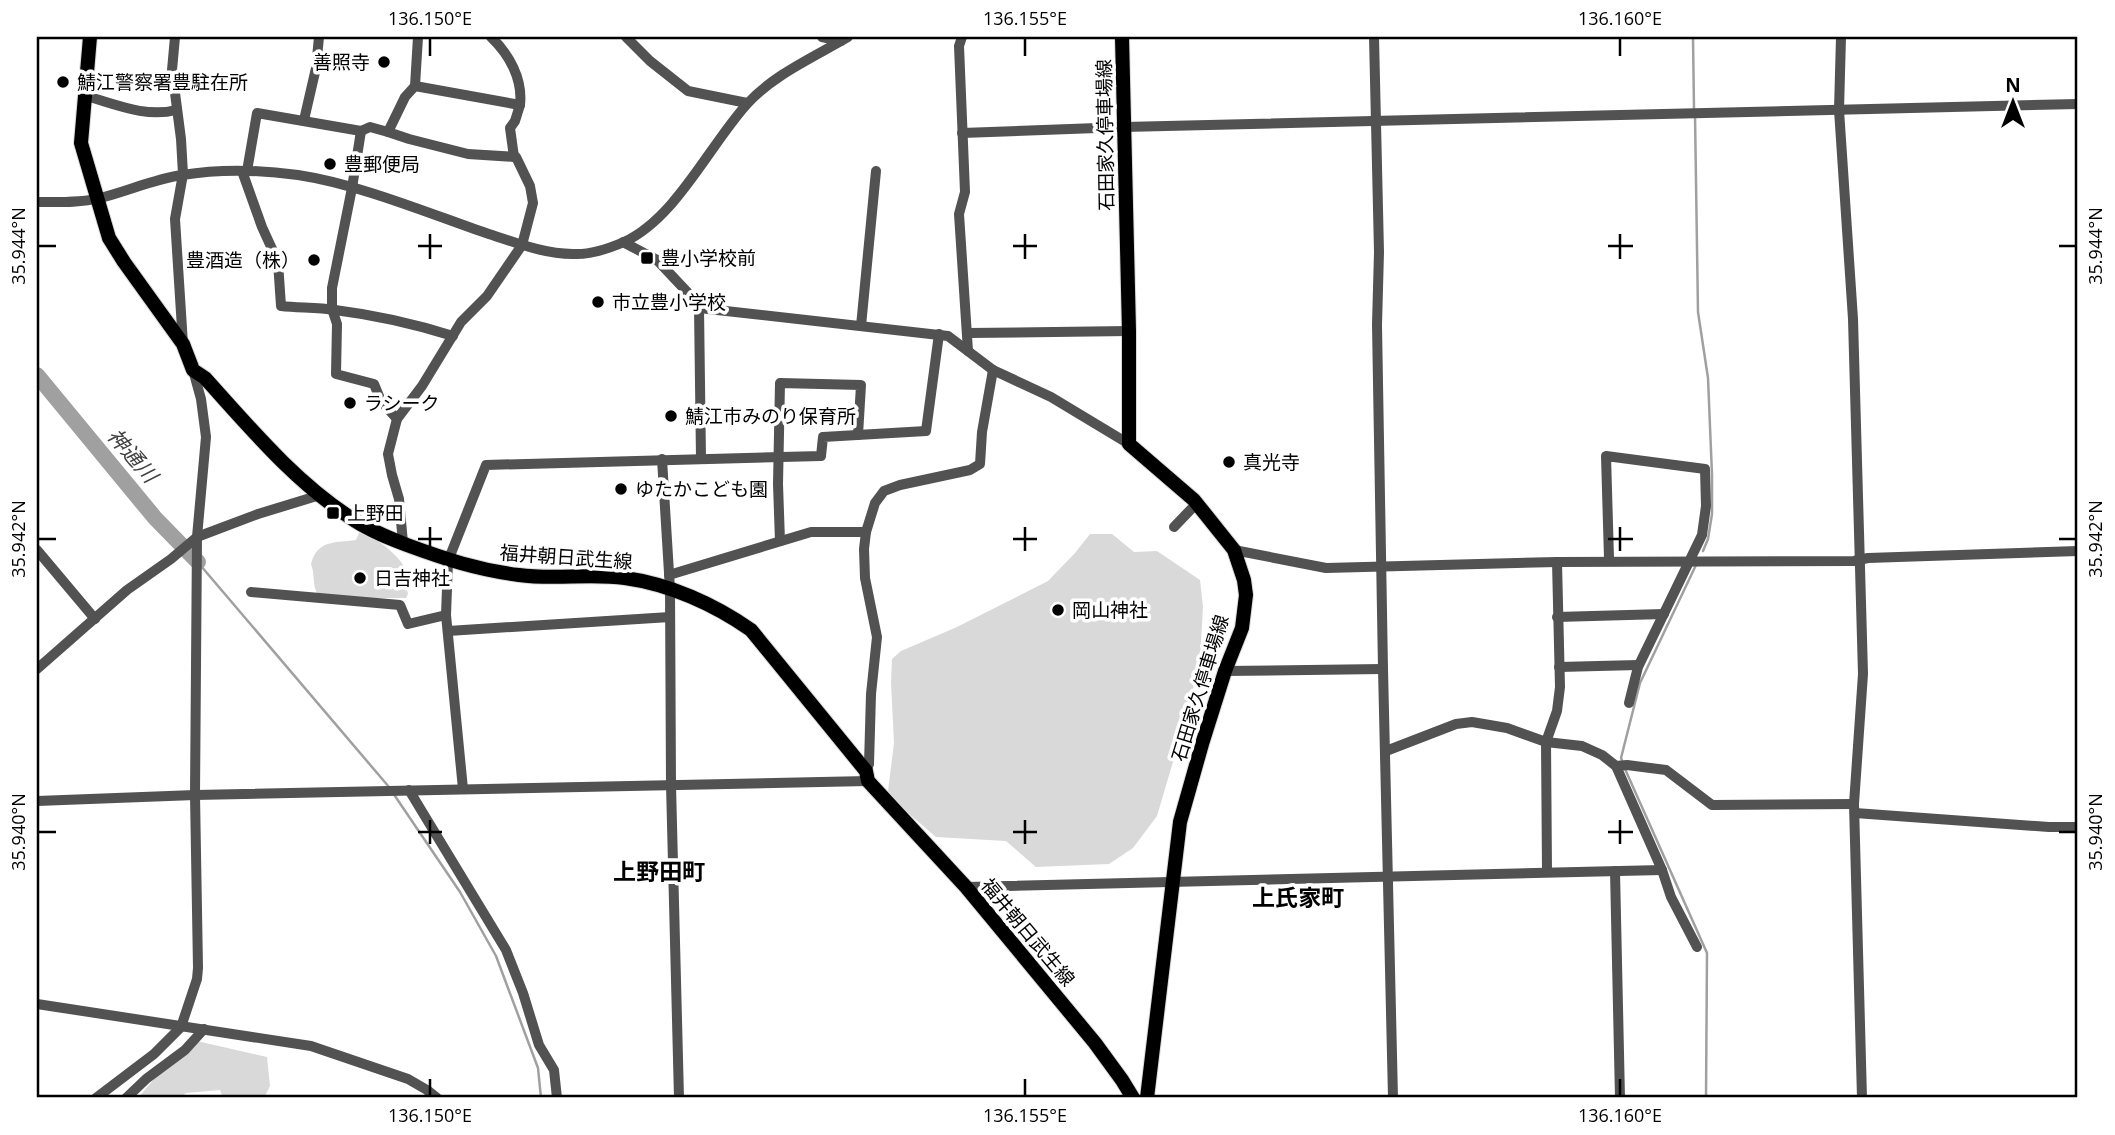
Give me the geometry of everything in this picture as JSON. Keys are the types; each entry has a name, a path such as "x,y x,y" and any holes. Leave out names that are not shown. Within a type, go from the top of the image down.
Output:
{"main road":[{"name":"福井朝日武生線","path":"90,37 81,143 109,238 183,344 193,370 205,378 289,469 355,521 382,536 449,561 523,576 624,578 669,582 733,617 751,630 867,776 966,887 1095,1043 1133,1098"},
{"name":"石田家久停車場線","path":"1122,37 1129,444 1197,503 1234,550 1246,595 1242,628 1225,671 1180,822 1147,1098"}],"street":[{"path":"175,37 172,70 183,174 175,219 183,344"},
{"path":"304,120 316,68 319,37"},
{"path":"388,132 405,97 415,86 418,37"},
{"path":"403,543 399,499 388,454 397,419 422,386 461,322 487,296 522,245 533,203 530,186 514,157 510,128 515,121 522,91 509,57 491,37"},
{"path":"626,37 650,61 688,91 747,103"},
{"path":"822,37 845,39"},
{"path":"962,37 959,46 965,192 959,214 968,351"},
{"path":"1374,37 1379,252 1377,324 1381,567 1393,1098"},
{"path":"1841,37 1839,110 1853,319 1861,559 1863,674 1854,809 1862,1098"},
{"path":"37,202 97,199 183,174 244,171 299,175 352,188 522,245 576,255 623,242 644,231 660,215 747,103 772,82 845,39"},
{"path":"415,86 520,105"},
{"path":"86,96 147,113 176,110"},
{"path":"962,133 2078,104"},
{"path":"453,336 422,326 332,309 281,306 278,262 262,227 244,171 257,113 361,131 370,127 468,154 514,157"},
{"path":"361,131 332,288 332,309 337,324 336,374 374,384 382,401 397,419"},
{"path":"861,326 876,171"},
{"path":"623,242 657,260 699,308 701,459"},
{"path":"699,308 948,336 993,370 1051,397 1129,444"},
{"path":"968,333 1129,331"},
{"path":"463,789 446,615 449,561 486,465 821,456 823,437 926,431 939,334"},
{"path":"96,1098 155,1054 181,1027 198,968 195,795 197,537 206,437 201,399 193,370"},
{"path":"37,801 671,785 867,776 877,637 865,578 866,532 875,502 884,491 923,479 970,470 979,464 993,370"},
{"path":"780,541 780,383 861,385 858,435"},
{"path":"1609,558 1606,456 1705,468 1706,506 1702,535 1638,665 1629,703"},
{"path":"662,459 670,617 671,785 679,1098"},
{"path":"37,669 127,590 197,537 320,495"},
{"path":"1174,527 1197,503"},
{"path":"669,582 811,532 866,532"},
{"path":"37,550 95,619"},
{"path":"1234,550 1326,568 1557,562 1854,561 2078,551"},
{"path":"1547,872 1546,742 1557,711 1560,687 1557,562"},
{"path":"251,592 400,605 408,624 446,615"},
{"path":"1557,617 1664,614"},
{"path":"448,631 670,617"},
{"path":"1559,667 1638,665"},
{"path":"1225,671 1383,669"},
{"path":"1386,751 1455,724 1472,722 1507,728 1546,742 1582,746 1621,766 1666,770 1712,805 1854,809 2049,827 2078,827"},
{"path":"1621,766 1671,897 1697,947"},
{"path":"404,790 506,950 539,1045 554,1070 557,1098"},
{"path":"966,887 1662,870"},
{"path":"1615,871 1620,1098"},
{"path":"37,1004 311,1046 408,1079 437,1098"},
{"path":"126,1098 146,1079 185,1050 204,1029"}],"shaded area":[{"path":"364,532 388,549 403,565 406,571 389,577 404,584 408,594 406,598 353,598 317,593 311,564 318,550 335,542 356,540 359,533"},
{"path":"1090,534 1112,534 1134,552 1157,551 1200,580 1203,607 1200,658 1188,711 1157,816 1133,848 1109,864 1036,867 1006,841 936,837 900,806 888,791 894,743 892,659 901,651 957,627 1048,581"},
{"path":"188,1039 267,1057 270,1086 264,1098 223,1098 220,1090 186,1093 180,1098 138,1098"}],"waterway":[{"path":"1693,37 1694,109"},
{"path":"1695,115 1698,312 1708,378 1712,475 1712,514 1703,551"},
{"name":"神通川","path":"37,375 155,518 198,562"},
{"path":"1623,763 1621,758 1640,683 1696,565"},
{"path":"201,566 389,787"},
{"path":"1625,769 1707,953 1706,1098"},
{"path":"395,796 460,892 496,956 538,1068 541,1098"}],"place":[{"name":"善照寺","path":"384,62"},
{"name":"鯖江警察署豊駐在所","path":"63,82"},
{"name":"豊郵便局","path":"330,164"},
{"name":"豊小学校前","path":"647,258"},
{"name":"豊酒造（株）","path":"314,260"},
{"name":"市立豊小学校","path":"598,302"},
{"name":"ラシーク","path":"350,403"},
{"name":"鯖江市みのり保育所","path":"671,416"},
{"name":"真光寺","path":"1229,462"},
{"name":"ゆたかこども園","path":"621,489"},
{"name":"上野田","path":"333,513"},
{"name":"日吉神社","path":"360,578"},
{"name":"岡山神社","path":"1058,610"}],"district":[{"name":"上野田町","path":"659,871"},
{"name":"上氏家町","path":"1298,897"}]}
